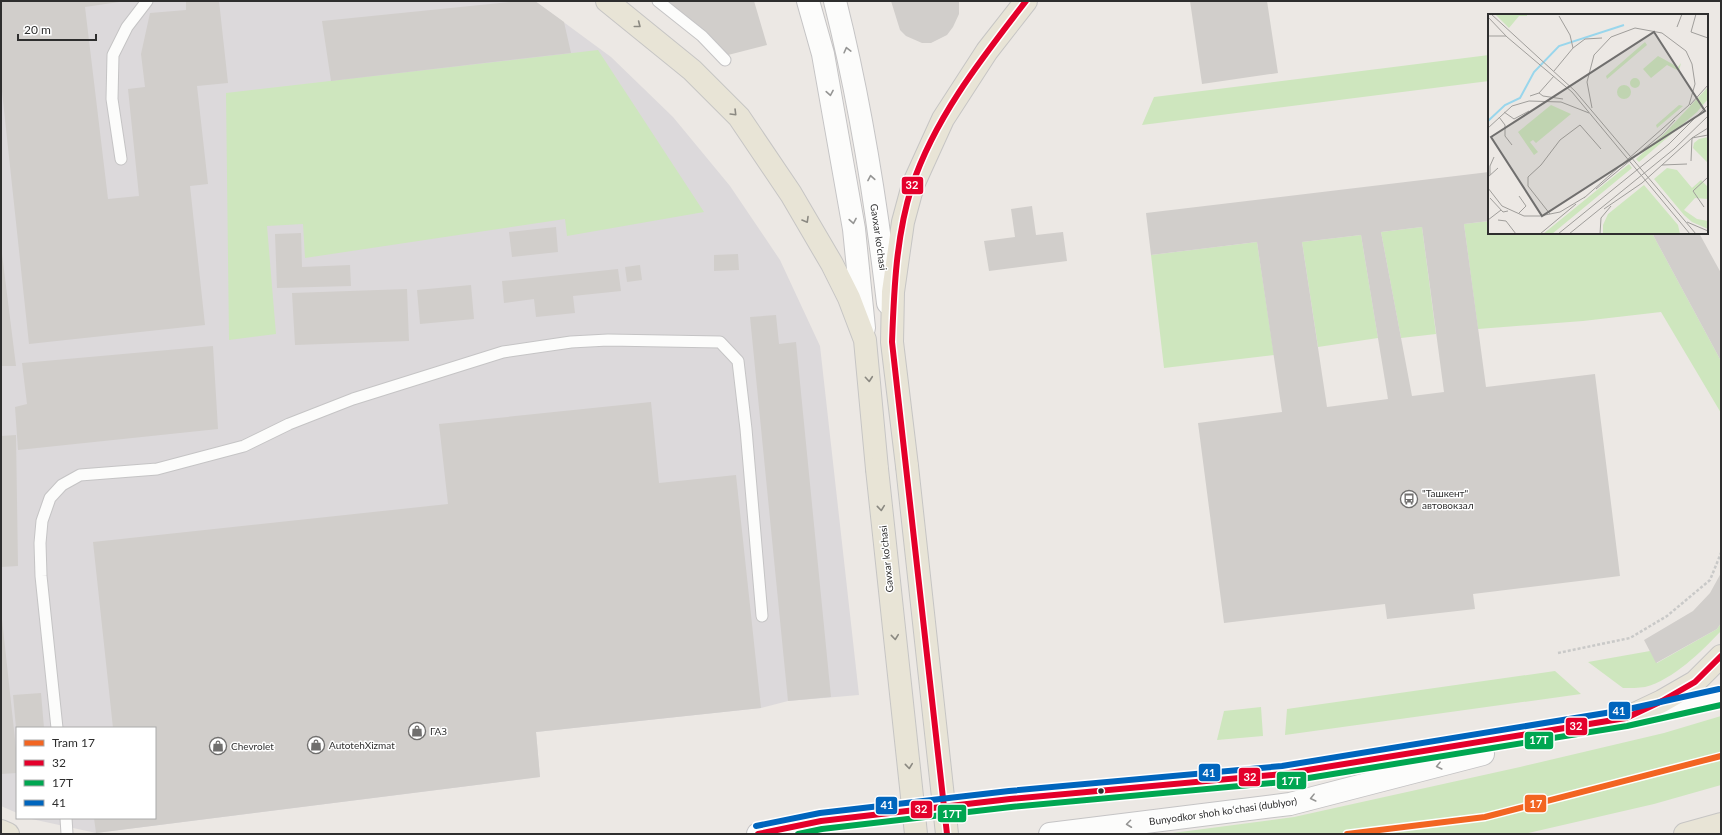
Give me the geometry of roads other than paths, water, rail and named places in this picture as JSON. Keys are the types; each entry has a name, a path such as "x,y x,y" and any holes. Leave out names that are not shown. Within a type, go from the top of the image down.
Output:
{"main road":[{"path":"607,1 692,70 739,118 791,194 828,257 849,298 865,340"},
{"path":"892,342 897,258 903,222 913,186 926,152 943,119 987,51 1026,1"},
{"name":"Gavxar ko'chasi","path":"865,340 877,469 916,834"},
{"name":"Gavxar ko'chasi","path":"892,342 947,834"},
{"path":"1626,718 1662,701 1695,682 1721,656"},
{"path":"1685,834 1721,824"},
{"path":"1,831 8,834"}],"street":[{"name":"Gavxar ko'chasi","path":"808,1 823,54 854,229 865,340"},
{"name":"Gavxar ko'chasi","path":"835,1 850,60 878,221 892,342"},
{"name":"Bunyodkor shoh koʻchasi (dublyor)","path":"1050,834 1290,804 1626,718 1721,697"},
{"name":"Bunyodkor shoh koʻchasi (dublyor)","path":"758,834 821,822 1010,799 1283,774 1626,718"}],"lane":[{"path":"121,159 112,99 114,55 127,26 147,1"},
{"path":"658,1 702,36 725,60"},
{"path":"56,727 41,576 40,543 42,521 50,498 62,486 80,475 157,469 244,446 289,424 353,399 503,352 571,342 608,340 720,342 738,361 746,428 762,616"},
{"path":"66,819 67,834"}],"tram line":[{"name":"17","path":"1347,834 1485,817 1721,756"}],"place":[{"name":"\"Ташкент\" автовокзал","path":"1409,499"},
{"name":"ГАЗ","path":"417,731"},
{"name":"AutotehXizmat","path":"316,745"},
{"name":"Chevrolet","path":"218,746"}]}
